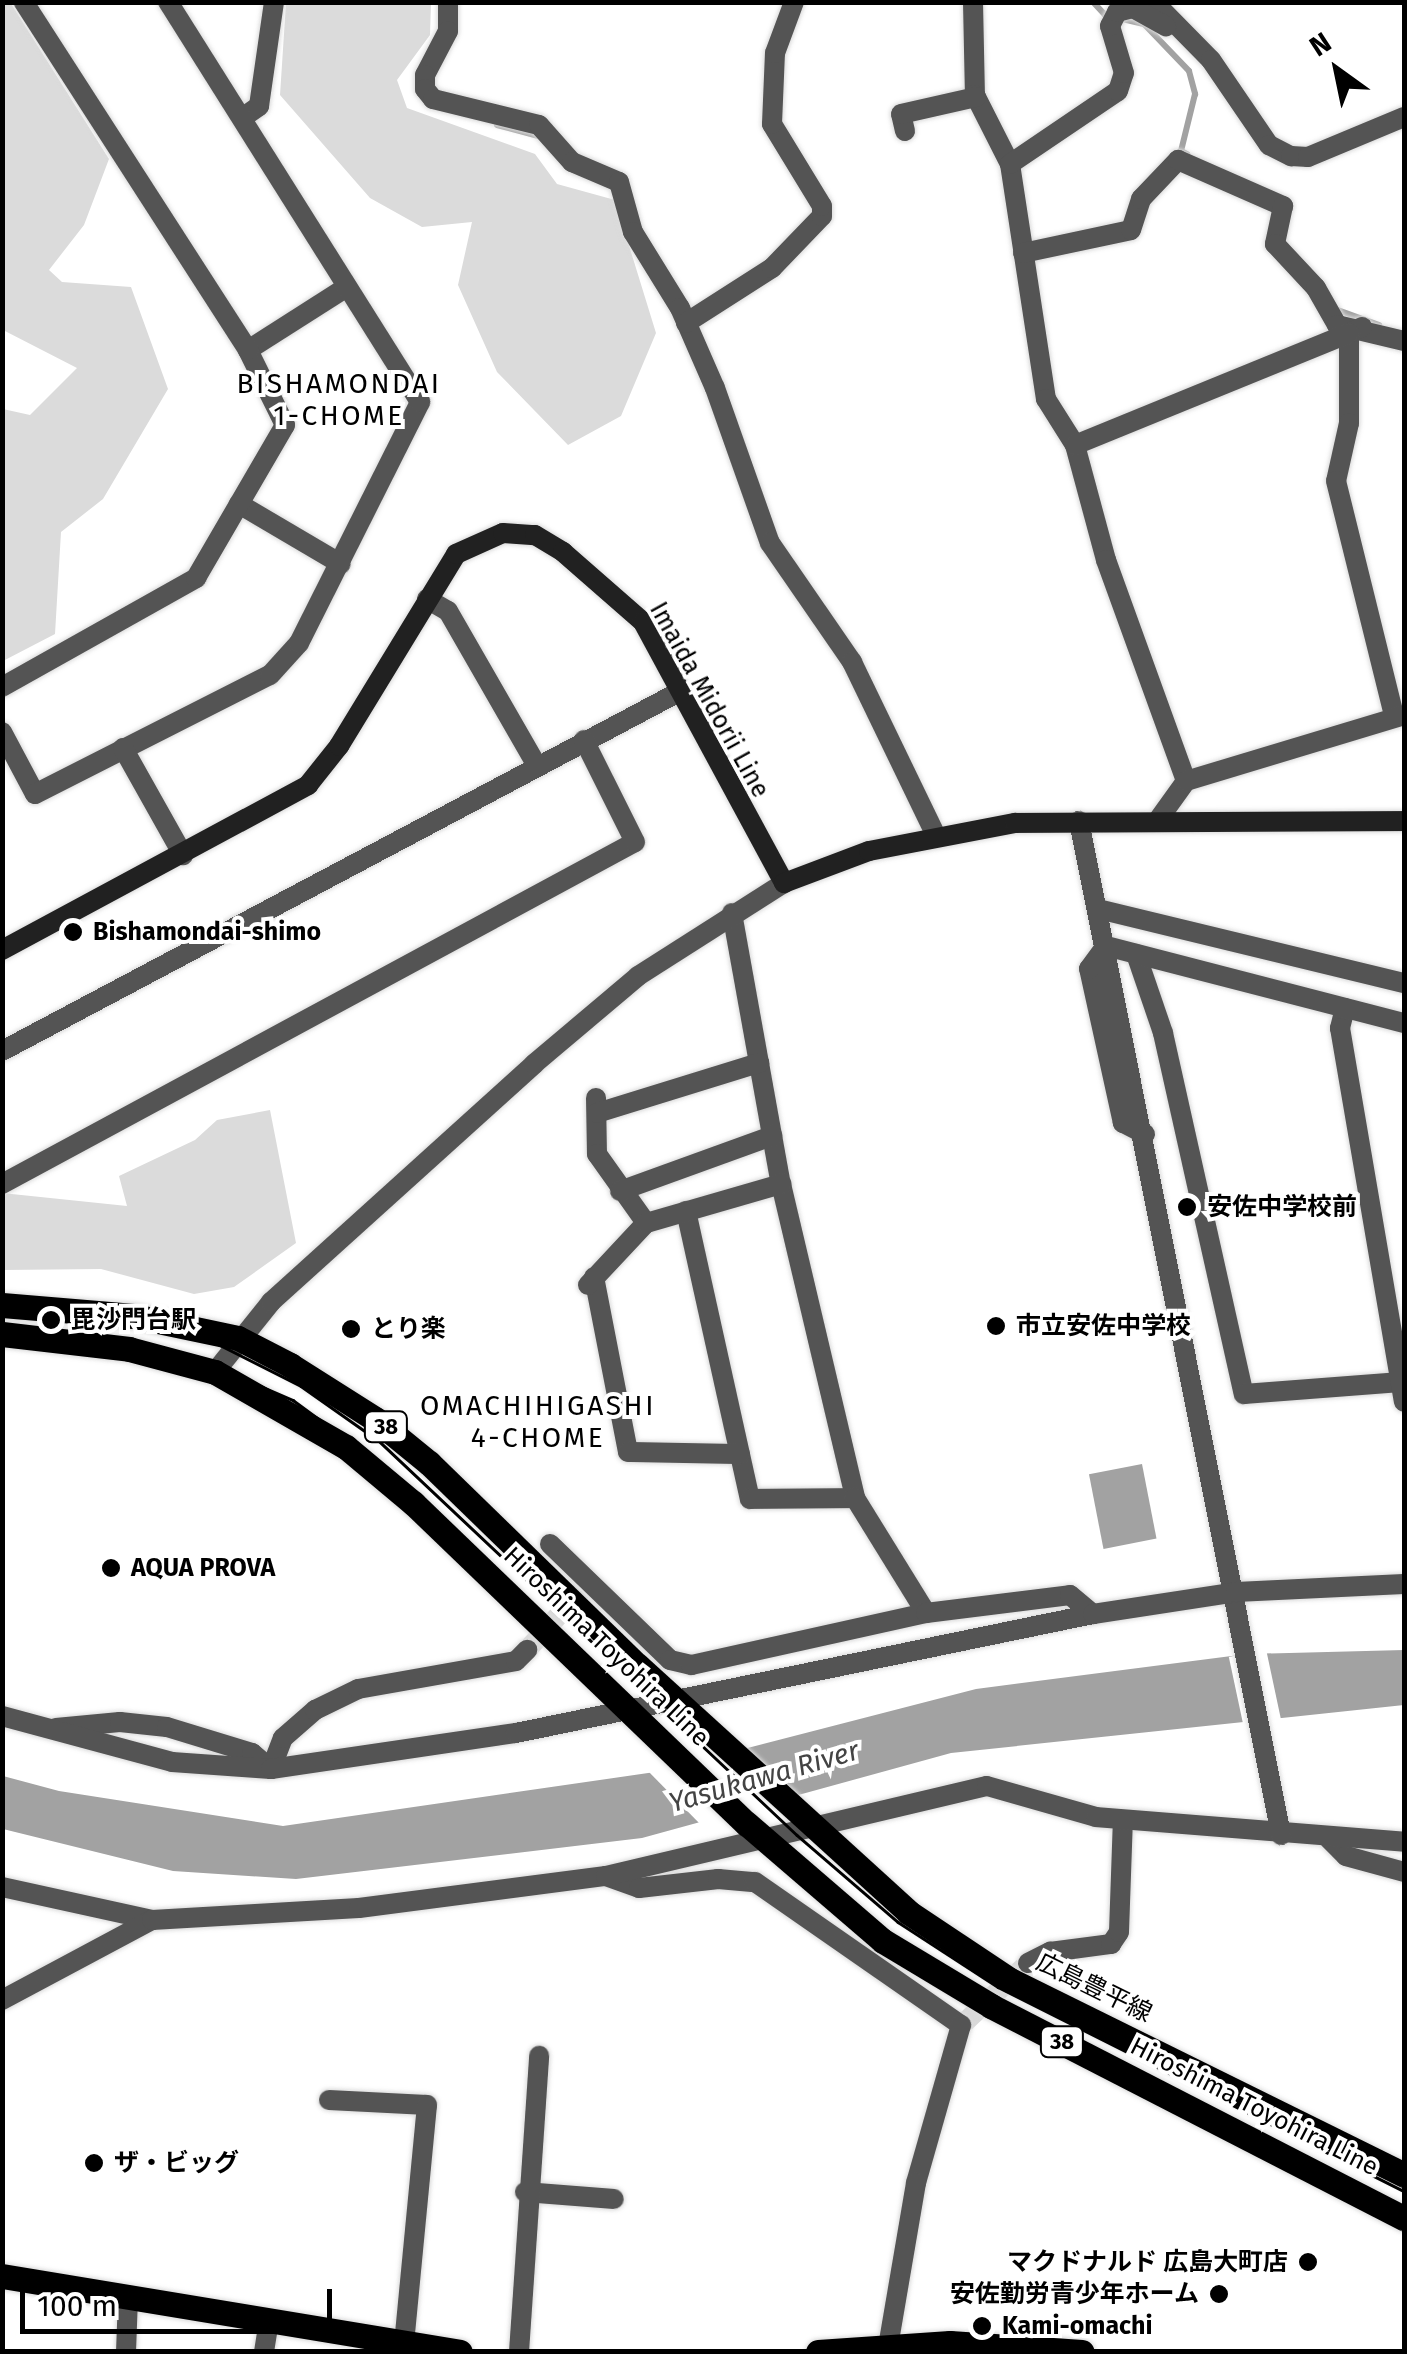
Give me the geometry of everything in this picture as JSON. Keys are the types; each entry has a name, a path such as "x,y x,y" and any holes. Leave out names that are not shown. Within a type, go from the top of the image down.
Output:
{"main road":[{"name":"Imaida Midorii Line","path":"2,950 308,785 340,746 456,554 478,539 535,535 644,622 784,883"},
{"path":"784,883 869,851 936,836 1079,821 1404,821"},
{"name":"Hiroshima Toyohira Line","path":"2,1305 134,1316 238,1338 376,1419 429,1463 789,1806"},
{"name":"Hiroshima Toyohira Line","path":"2,1334 111,1346 215,1372 346,1447 755,1831 883,1941 991,2006 1404,2218"},
{"name":"広島豊平線","path":"789,1806 908,1912 1010,1980 1404,2175"},
{"path":"2,2276 460,2352"},
{"path":"818,2352 1020,2344 1082,2352"}],"street":[{"path":"2,687 196,578 285,425 248,350 24,2"},
{"path":"2,732 35,794 270,675 299,643 420,402 168,2"},
{"path":"242,118 259,106 274,2"},
{"path":"448,2 448,31 425,74 425,89 433,98 539,124 572,162 619,182 633,232 686,323 770,543 852,662 936,836"},
{"path":"686,323 772,268 822,216 822,206 772,124 775,52 794,2"},
{"path":"973,2 976,96 1010,164 1046,399 1075,445 1106,560 1186,781"},
{"path":"1154,2 1210,60 1269,146 1291,156 1308,158 1404,117"},
{"path":"1010,164 1118,91 1124,73 1110,26 1117,12 1133,8 1153,16 1210,60"},
{"path":"904,131 900,114 976,96"},
{"path":"1023,252 1110,240 1131,230 1141,199 1178,160 1283,206 1276,244 1316,288 1337,325 1404,340"},
{"path":"248,350 347,287"},
{"path":"1075,445 1355,330"},
{"path":"1158,820 1186,781 1399,716 1336,481 1350,423 1355,330"},
{"path":"239,504 341,564"},
{"path":"426,599 448,611 536,764"},
{"path":"2,1051 536,764 679,692"},
{"path":"2,1184 634,842 584,740"},
{"path":"123,748 183,855"},
{"path":"1079,821 1145,1134 1281,1835"},
{"path":"215,1372 238,1338 534,1064 638,976 784,883"},
{"path":"1098,909 1404,982"},
{"path":"732,913 781,1184 855,1498 926,1614"},
{"path":"1106,946 1404,1024"},
{"path":"1136,954 1164,1034 1244,1394 1403,1392 1340,1028 1345,1008"},
{"path":"646,1223 597,1154 596,1106 759,1063"},
{"path":"620,1191 772,1136"},
{"path":"740,1454 628,1452 591,1282 646,1223 781,1184"},
{"path":"686,1211 750,1499 855,1498"},
{"path":"550,1544 670,1660 691,1665 926,1614 1070,1596 1093,1614"},
{"path":"2,1716 172,1762 272,1769 632,1715 1093,1614 1404,1584"},
{"path":"272,1769 283,1738 315,1710 358,1689 516,1662 526,1650"},
{"path":"56,1728 120,1722 167,1727 252,1753 272,1769"},
{"path":"2,1887 152,1920 359,1908 606,1876 755,1831 811,1826 987,1786 1123,1820 1404,1842"},
{"path":"1028,1964 1050,1952 1111,1944 1119,1932 1123,1820"},
{"path":"1329,1839 1346,1856 1404,1872"},
{"path":"606,1876 639,1888 718,1878 755,1882 792,1901 963,2024 916,2183 887,2349"},
{"path":"2,2000 152,1920"},
{"path":"519,2352 526,2192 539,2056"},
{"path":"329,2100 428,2105 404,2344"},
{"path":"526,2192 614,2199"},
{"path":"126,2352 128,2298"},
{"path":"264,2352 269,2321"}],"shaded area":[{"path":"10,2 109,159 84,225 49,270 62,282 131,287 168,389 103,499 61,532 55,634 3,661 3,409 30,415 77,368 3,330 2,3"},
{"path":"286,3 431,3 430,35 397,80 407,108 535,154 557,184 615,200 656,333 621,416 568,445 497,372 458,285 472,222 422,227 370,198 280,95"},
{"path":"270,1110 296,1243 234,1287 194,1294 101,1269 3,1270 2,1193 127,1206 119,1176 195,1140 217,1120"}],"water":[{"path":"1142,1464 1157,1539 1103,1549 1089,1474"},
{"name":"Yasukawa River","path":"1404,1650 1404,1705 951,1753 642,1838 296,1879 173,1871 3,1829 3,1776 59,1791 283,1826 655,1772 976,1689 1247,1654"}],"pier":[{"path":"1266,1649 1282,1722 1244,1730 1229,1657"},
{"path":"737,1746 794,1801 703,1827 646,1769"}],"waterway":[{"path":"1093,2 1105,15 1144,24 1189,71 1195,94 1181,151 1187,154"},
{"path":"497,125 538,136"},
{"path":"1335,309 1379,325"}],"tunnel":[{"path":"527,1650 589,1582"},
{"path":"965,2022 1028,1963"}],"tram line":[{"path":"2,1302 142,1316 214,1342 301,1386 379,1441 797,1835 898,1922 998,1987 1404,2191"},
{"path":"2,1330 139,1343 207,1363 293,1400 403,1481"}],"place":[{"name":"Bishamondai-shimo","path":"73,932"},
{"name":"安佐中学校前","path":"1187,1207"},
{"name":"毘沙門台駅","path":"51,1320"},
{"name":"市立安佐中学校","path":"996,1326"},
{"name":"とり楽","path":"351,1329"},
{"name":"AQUA PROVA","path":"111,1568"},
{"name":"ザ・ビッグ","path":"94,2163"},
{"name":"マクドナルド 広島大町店","path":"1308,2262"},
{"name":"安佐勤労青少年ホーム","path":"1219,2294"},
{"name":"Kami-omachi","path":"982,2326"}],"district":[{"name":"BISHAMONDAI 1-CHOME","path":"339,400"},
{"name":"OMACHIHIGASHI 4-CHOME","path":"538,1422"}]}
